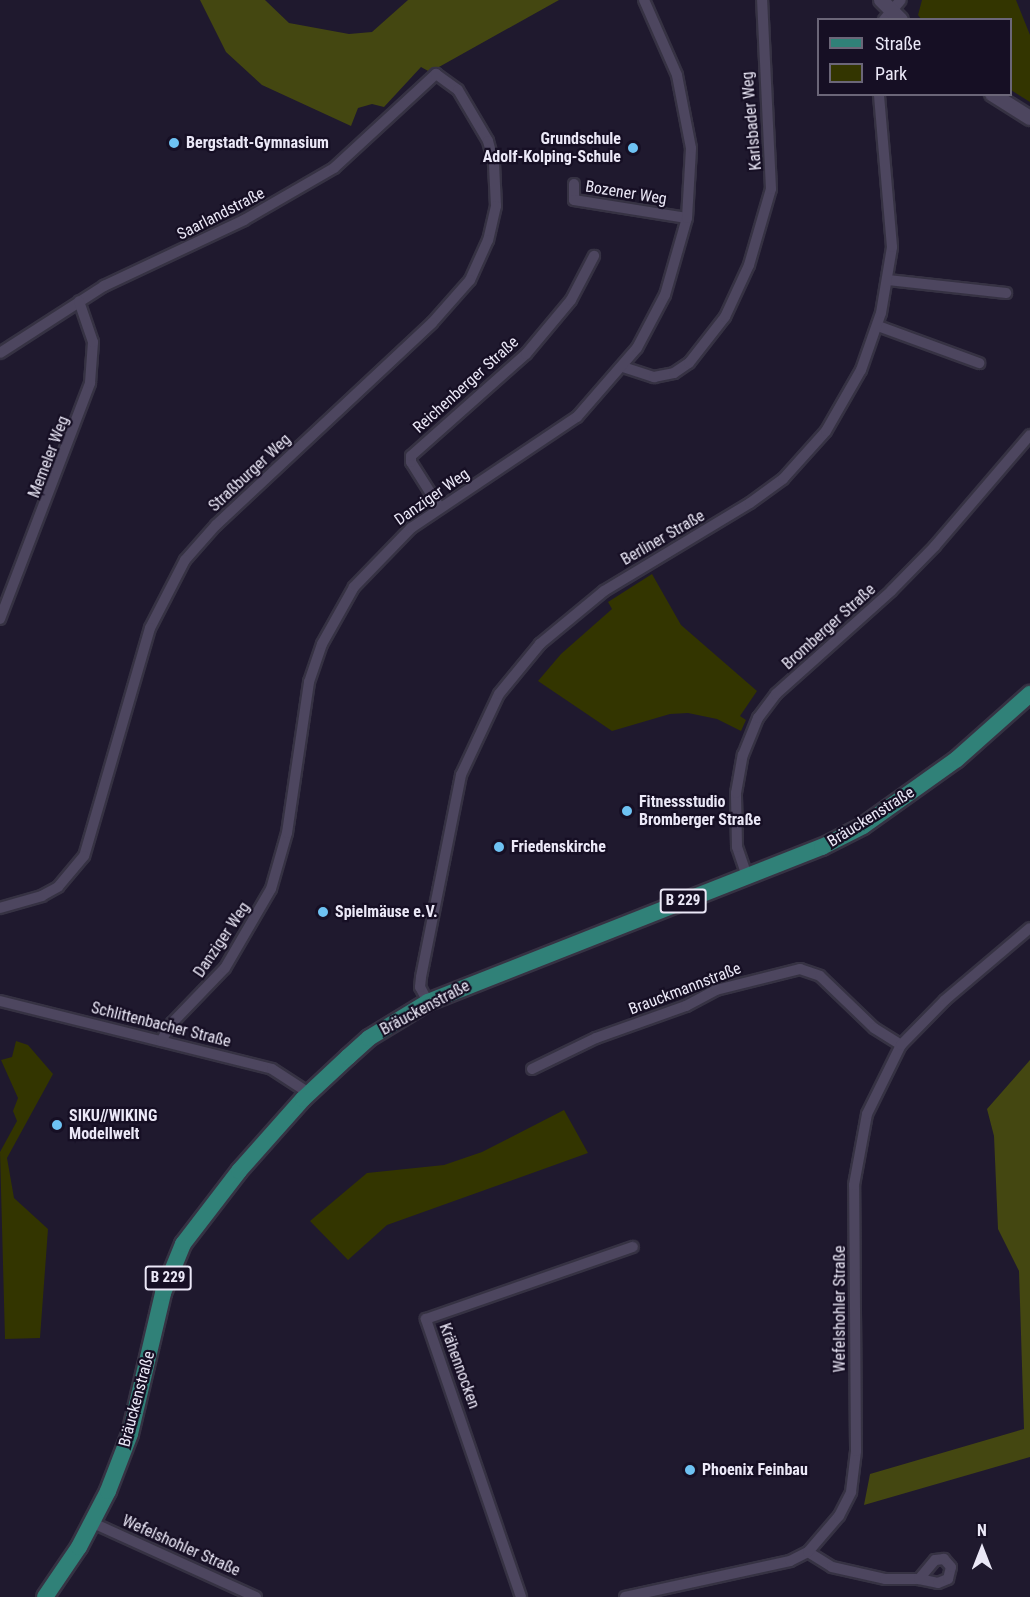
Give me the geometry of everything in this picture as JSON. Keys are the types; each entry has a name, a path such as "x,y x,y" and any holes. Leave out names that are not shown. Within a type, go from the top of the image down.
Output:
{"main road":[{"name":"Bräuckenstraße","path":"45,1597 93,1522 130,1434 159,1304 183,1244 238,1171 309,1093 369,1038 428,1002 822,848 863,826 928,781 1027,703"}],"street":[{"name":"Danziger Weg","path":"161,1041 162,1034 225,968 271,889 287,833 309,682 335,616 376,560 440,507 554,435 577,417 623,367 665,295 687,218 691,148 683,97 664,39 644,0"},
{"name":"Karlsbader Weg","path":"623,367 654,377 684,367 717,329 749,265 771,189 762,0"},
{"path":"889,12 902,0"},
{"name":"Saarlandstraße","path":"0,353 79,301 121,277 244,220 334,168 436,74"},
{"name":"Straßburger Weg","path":"0,908 42,896 58,887 84,856 150,628 185,560 216,525 448,307 481,259 496,207 494,164 488,141 470,108 449,81 436,74"},
{"name":"Berliner Straße","path":"428,1002 420,987 421,977 461,775 499,694 540,644 604,591 724,519 783,479 826,431 843,404 878,326 888,280 892,247 879,96"},
{"path":"995,96 1030,118"},
{"name":"Bozener Weg","path":"574,184 574,200 687,218"},
{"name":"Reichenberger Straße","path":"440,507 411,462 411,456 526,354 571,300 594,256"},
{"path":"888,280 1006,293"},
{"name":"Memeler Weg","path":"0,619 90,383 93,342 79,301"},
{"path":"878,326 979,363"},
{"name":"Bromberger Straße","path":"747,876 737,847 736,793 746,745 758,718 776,694 906,576 971,508 1030,435"},
{"name":"Wefelshohler Straße","path":"625,1597 772,1566 808,1552 830,1531 851,1492 856,1451 855,1164 867,1114 901,1045 945,1000 1030,928"},
{"name":"Brauckmannstraße","path":"532,1069 596,1038 686,1006 716,990 800,969 820,976 874,1028 901,1045"},
{"name":"Schlittenbacher Straße","path":"0,1001 272,1069 309,1093"},
{"name":"Krähennocken","path":"522,1597 426,1319 633,1247"},
{"name":"Wefelshohler Straße","path":"93,1522 256,1597"},
{"path":"808,1552 832,1567 870,1577 919,1579"}],"green space":[{"path":"922,0 1016,0 1030,35 1030,102 1012,91 1012,18 920,18 918,15"},
{"path":"652,574 681,625 757,691 740,716 746,720 741,731 717,719 688,713 670,714 612,731 538,681 561,654 612,609 608,602"},
{"path":"16,1041 28,1045 53,1074 7,1158 14,1198 48,1229 40,1338 5,1339 0,1152 17,1121 13,1111 18,1098 1,1060 12,1057"},
{"path":"564,1110 588,1153 387,1225 348,1260 310,1221 367,1173 444,1165 482,1152"}],"shaded area":[{"path":"200,0 265,0 289,23 349,34 372,32 408,0 559,0 430,72 421,67 384,107 372,104 358,108 351,126 262,85 226,52"},
{"path":"1030,1060 1030,1457 864,1505 870,1474 1024,1429 1019,1271 998,1229 994,1136 987,1109"}],"place":[{"name":"Bergstadt-Gymnasium","path":"174,143"},
{"name":"Grundschule Adolf-Kolping-Schule","path":"633,148"},
{"name":"Fitnessstudio Bromberger Straße","path":"627,811"},
{"name":"Friedenskirche","path":"499,847"},
{"name":"Spielmäuse e.V.","path":"323,912"},
{"name":"SIKU//WIKING Modellwelt","path":"57,1125"},
{"name":"Phoenix Feinbau","path":"690,1470"}]}
